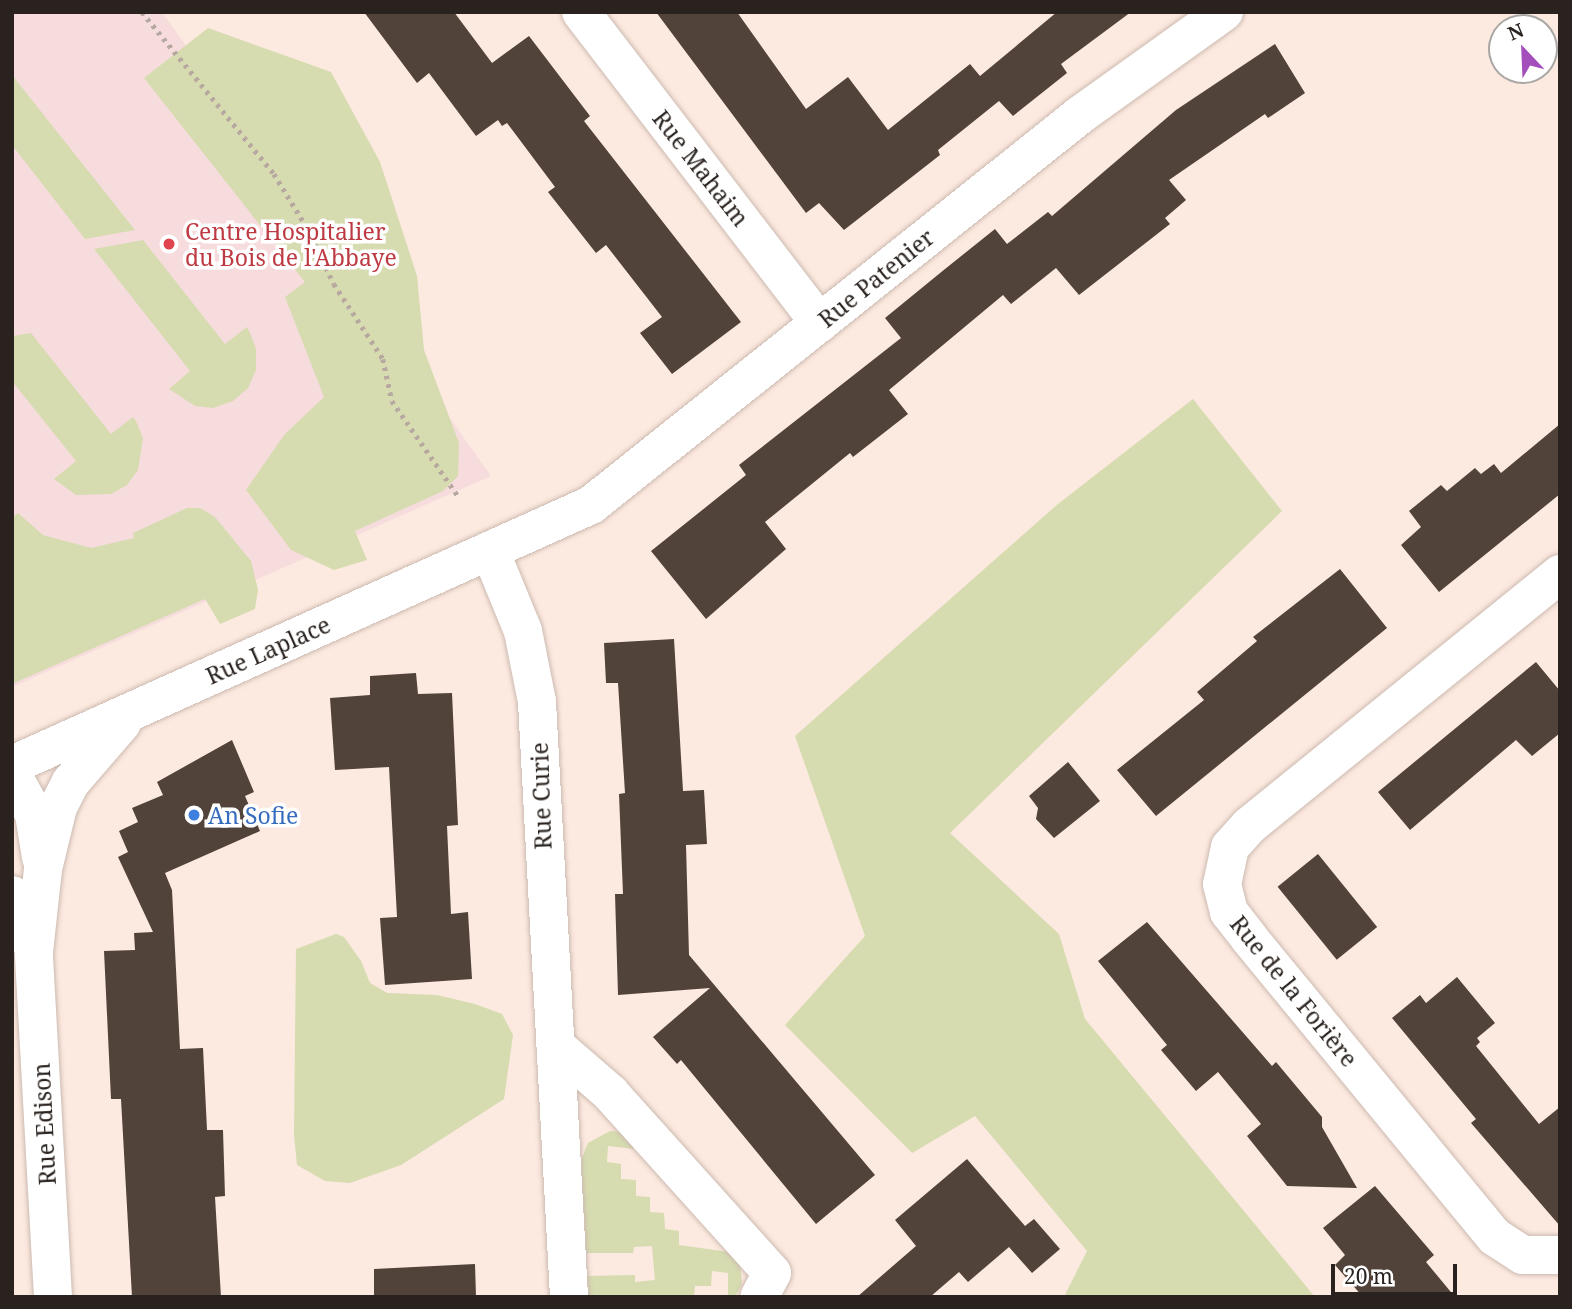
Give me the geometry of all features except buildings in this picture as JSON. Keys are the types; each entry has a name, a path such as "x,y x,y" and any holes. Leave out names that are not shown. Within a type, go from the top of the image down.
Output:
{"street":[{"name":"Rue Mahaim","path":"581,12 820,323"},
{"name":"Rue Patenier","path":"525,538 591,505 625,482 1080,115 1224,12"},
{"name":"Rue Laplace","path":"12,765 525,538"},
{"name":"Rue Curie","path":"491,554 523,631 537,702 569,1297"},
{"name":"Rue de la Forière","path":"1560,574 1250,826 1230,848 1222,884 1229,912 1249,938 1495,1237 1523,1255 1560,1255"},
{"name":"Rue Edison","path":"53,1297 34,952 43,869 51,828 71,782 111,732 141,706"},
{"path":"12,774 34,814 43,869"},
{"name":"Rue Edison","path":"12,895 34,952"},
{"path":"556,1046 610,1093 772,1273 760,1297"}],"path":[{"path":"142,12 274,174 308,229 334,284 383,359 392,401 458,496"}],"shaded area":[{"name":"Centre Hospitalier du Bois de l'Abbaye","path":"12,12 162,12 491,476 12,687"}],"green space":[{"path":"208,28 331,72 380,162 417,276 424,350 459,443 458,476 443,491 355,531 367,560 334,570 291,550 246,490 284,435 324,397 285,297 305,282 144,78"},
{"path":"12,75 135,230 85,239 12,145"},
{"path":"143,240 225,344 247,327 256,349 256,370 248,388 233,401 213,408 195,406 169,389 190,371 94,249"},
{"path":"31,333 111,434 133,417 136,421 143,438 138,470 127,485 111,494 76,495 54,479 76,461 12,381 12,336"},
{"path":"1193,399 1282,511 950,833 1059,934 1085,1019 1315,1297 1064,1297 1087,1251 975,1116 912,1153 785,1025 865,936 795,736 1058,504"},
{"path":"187,508 200,508 215,517 251,561 258,590 255,609 220,624 205,599 12,684 12,518 18,513 43,535 91,548 134,538 133,533"},
{"path":"336,934 344,937 361,961 370,983 387,993 437,995 475,1004 502,1014 513,1035 504,1099 401,1165 350,1183 325,1181 297,1165 294,1135 296,949"},
{"path":"610,1131 621,1132 642,1150 608,1146 607,1162 621,1164 621,1179 636,1180 636,1196 650,1197 650,1212 664,1213 665,1229 679,1231 679,1245 729,1252 740,1262 742,1284 735,1297 728,1297 728,1273 712,1271 711,1286 695,1286 694,1297 588,1297 587,1276 635,1275 635,1282 655,1280 652,1246 634,1247 633,1253 586,1253 581,1160 588,1143"}],"place":[{"name":"Centre Hospitalier du Bois de l'Abbaye","path":"169,244"},
{"name":"An Sofie","path":"194,815"}]}
